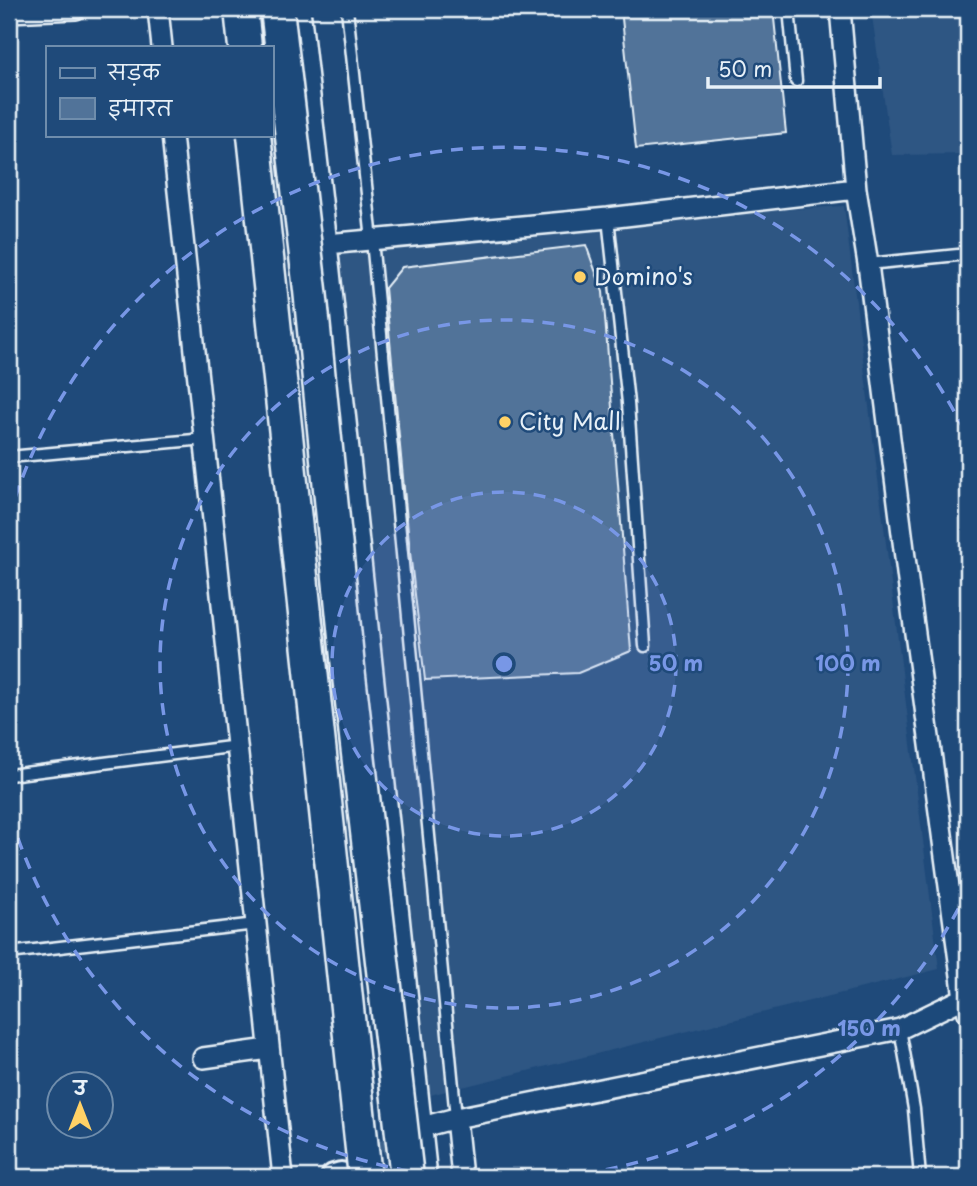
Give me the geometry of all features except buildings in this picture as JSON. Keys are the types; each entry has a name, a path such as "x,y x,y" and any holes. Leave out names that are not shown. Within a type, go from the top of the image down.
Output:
{"main road":[{"path":"241,9 245,46"},
{"path":"278,9 348,667 407,1177"},
{"path":"254,136 361,1133 347,1176"}],"street":[{"path":"9,12 76,9"},
{"path":"158,9 162,46"},
{"path":"300,9 427,1177"},
{"path":"422,1126 900,1029 967,1002 856,189 840,9"},
{"path":"172,136 283,1177"},
{"path":"327,244 608,218 856,189"},
{"path":"203,1058 270,1049"},
{"path":"456,1118 463,1177"}],"lane":[{"path":"347,9 372,240 456,1118"},
{"path":"789,9 796,81"},
{"path":"608,218 628,403 645,646"},
{"path":"868,264 968,254"},
{"path":"9,457 205,439"},
{"path":"9,775 237,746"},
{"path":"9,953 256,924"},
{"path":"900,1029 914,1109 920,1177"}],"shaded area":[{"path":"871,9 968,9 968,154 892,155"},
{"path":"844,206 939,969 422,1097 296,253 608,221"}],"tunnel":[{"path":"357,1165 409,1134"}],"place":[{"name":"Domino's","path":"580,277"},
{"name":"City Mall","path":"505,422"}]}
